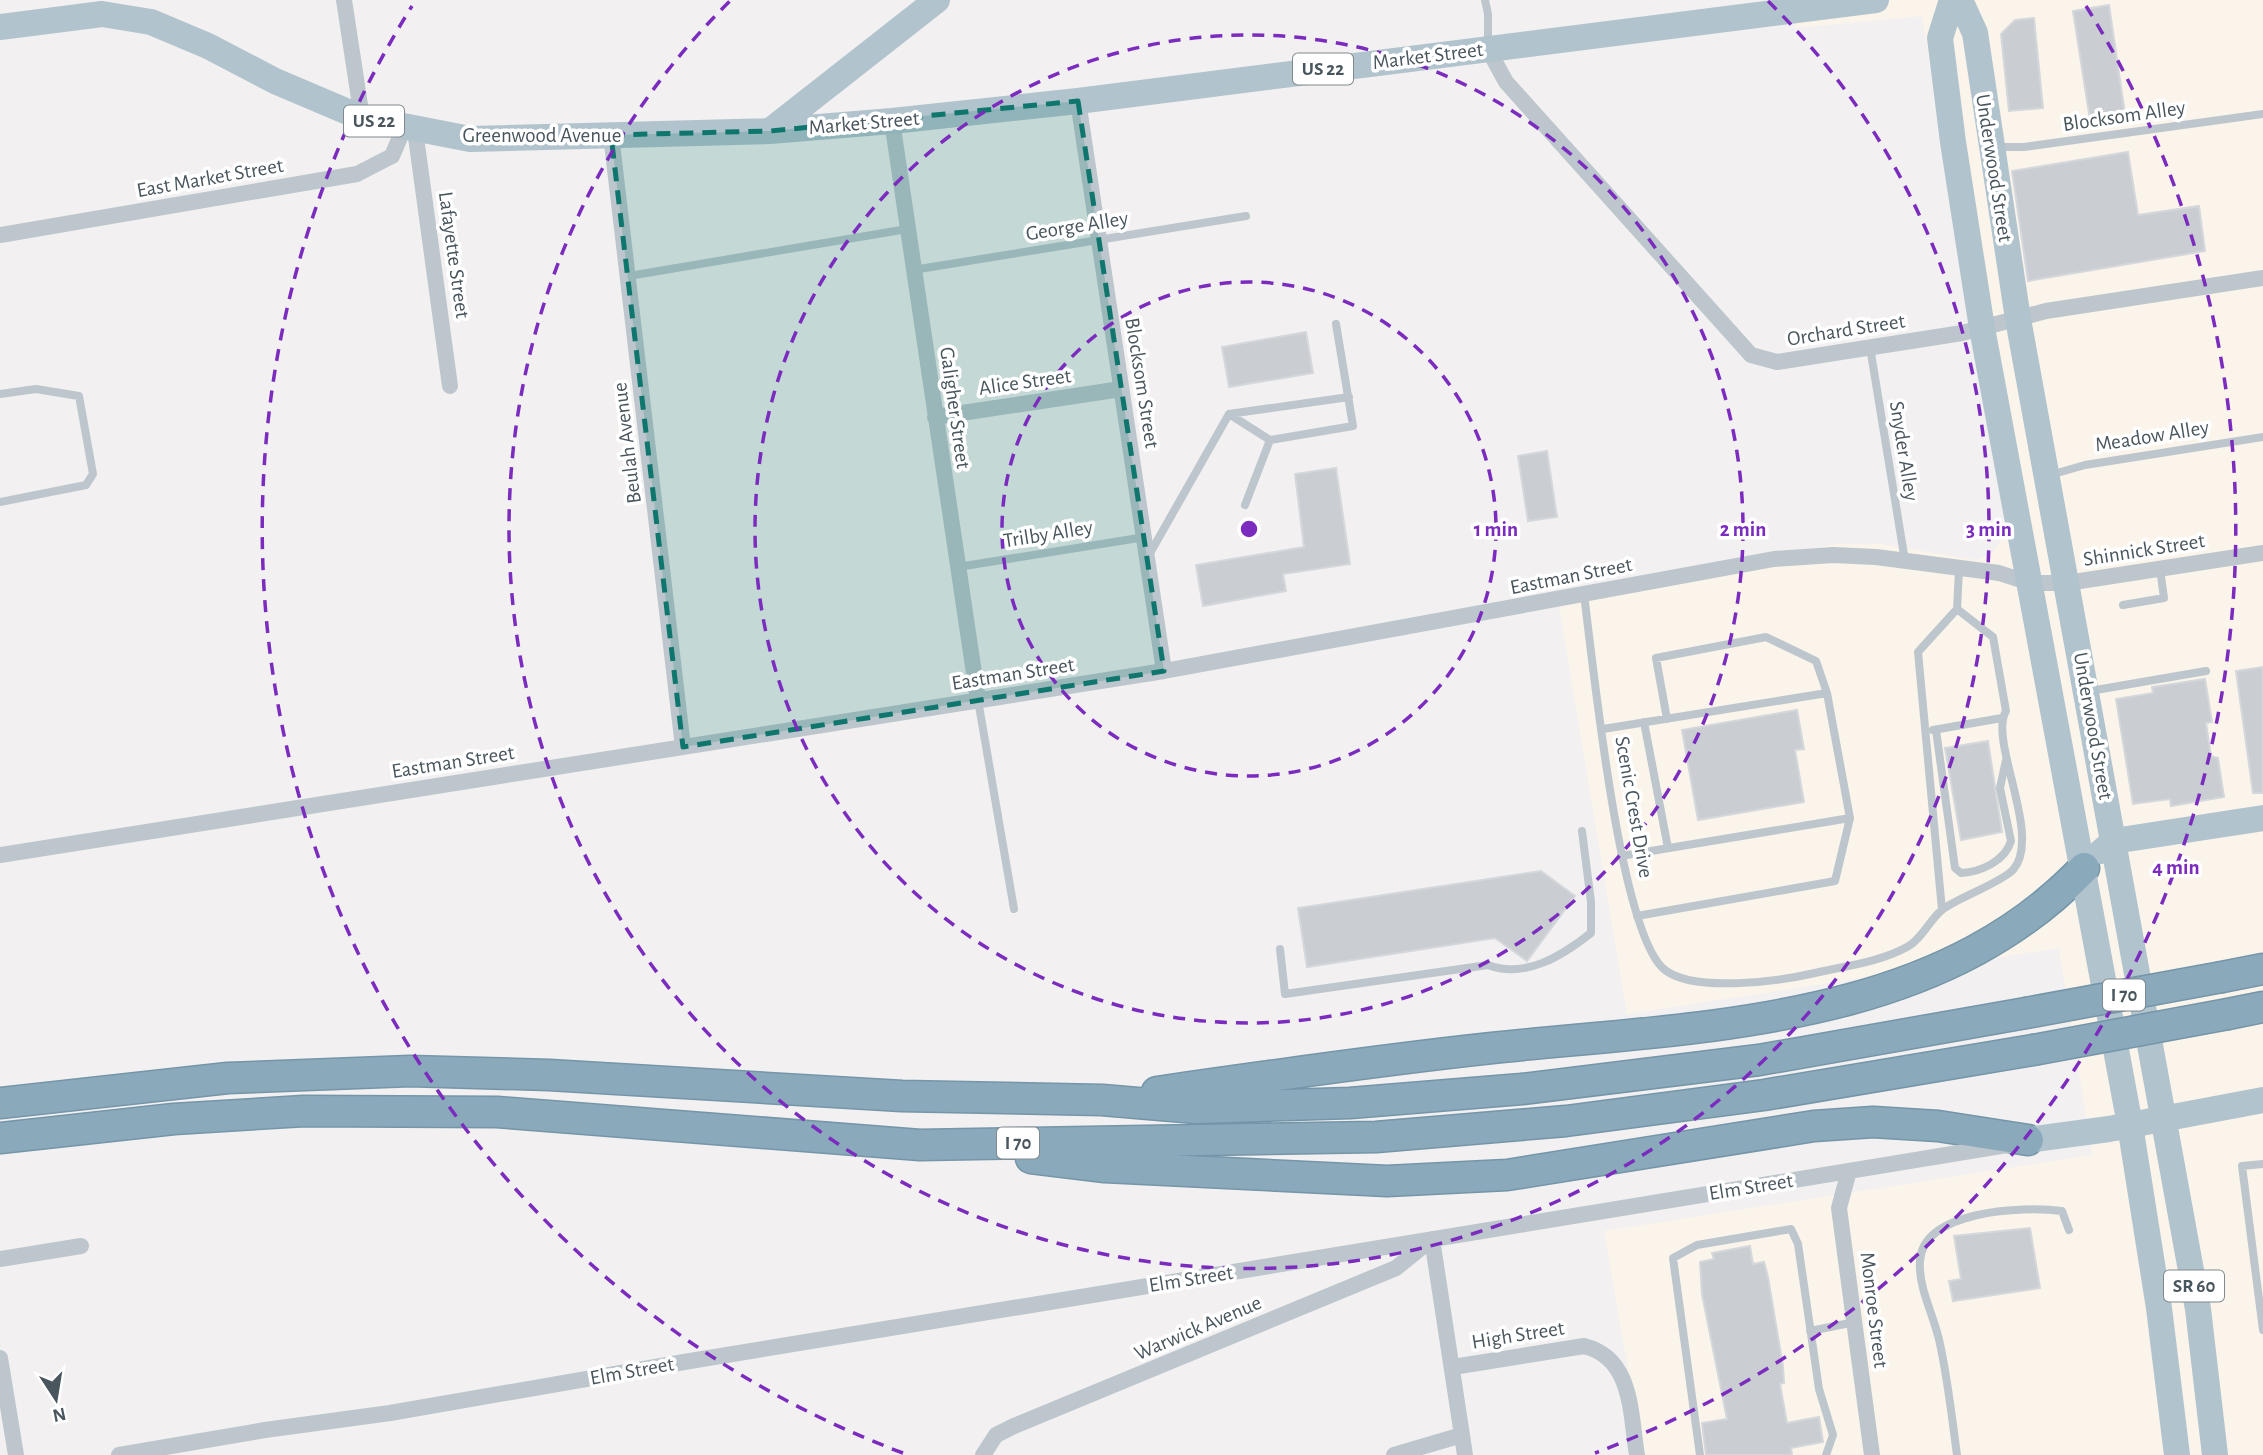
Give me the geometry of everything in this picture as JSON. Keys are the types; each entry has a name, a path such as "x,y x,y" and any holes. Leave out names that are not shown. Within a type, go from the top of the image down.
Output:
{"highway":[{"path":"1102,1100 1387,1059 1769,1018 1851,1001 1937,970 1991,941 2033,915 2084,867"},
{"name":"I 70","path":"0,1103 228,1078 410,1071 549,1075 902,1096 1102,1100 1196,1108 1350,1103 1522,1089 1759,1060 2263,969"},
{"name":"I 70","path":"0,1138 174,1119 304,1111 498,1112 920,1145 1376,1137 1566,1121 1751,1097 2033,1050 2263,1007"},
{"path":"920,1145 1105,1167 1387,1181 1507,1175 1814,1126 1911,1124 2028,1140"}],"main road":[{"path":"770,131 937,0"},
{"name":"Market Street","path":"770,131 1078,102 1876,0"},
{"name":"Underwood Street","path":"1952,0 1940,38 1982,328 2130,1125 2158,1308 2176,1455"},
{"name":"Underwood Street","path":"1960,0 1975,33 1990,147 2018,319 2198,1309 2215,1455"},
{"name":"Greenwood Avenue","path":"0,27 102,14 151,22 208,46 275,81 362,118 470,139 770,131"},
{"path":"2084,867 2114,841 2263,818"},
{"name":"Elm Street","path":"2028,1140 2130,1125 2263,1100"}],"street":[{"path":"344,0 362,118"},
{"name":"Orchard Street","path":"1488,49 1506,82 1751,355 1777,362 1982,328 2046,311 2263,278"},
{"name":"Blocksom Street","path":"1078,102 1164,671"},
{"name":"Galigher Street","path":"892,121 978,700"},
{"name":"East Market Street","path":"0,235 358,174 392,156 410,129"},
{"name":"Lafayette Street","path":"410,129 450,386"},
{"name":"Beulah Avenue","path":"611,135 683,747"},
{"name":"Alice Street","path":"936,417 1121,389"},
{"name":"Shinnick Street","path":"2030,583 2067,583 2263,553"},
{"name":"Eastman Street","path":"0,855 1164,671 1774,559 1833,555 1905,561 1999,573 2030,583"},
{"name":"Elm Street","path":"119,1455 265,1430 390,1413 1432,1239 1993,1149 2028,1140"},
{"name":"Monroe Street","path":"1849,1171 1839,1208 1872,1455"},
{"path":"1432,1239 1465,1455"},
{"name":"Warwick Avenue","path":"982,1455 996,1435 1014,1426 1396,1268 1432,1239"},
{"path":"0,1259 81,1246"},
{"name":"High Street","path":"1453,1367 1584,1346 1603,1350 1616,1364 1624,1382 1637,1455"},
{"path":"0,1358 16,1455"},
{"path":"1394,1455 1462,1435"}],"lane":[{"path":"1485,0 1488,14 1488,49"},
{"name":"Blocksom Alley","path":"1990,147 2024,147 2263,114"},
{"name":"George Alley","path":"913,270 1246,216"},
{"path":"629,276 907,229"},
{"path":"1229,414 1270,440 1353,426 1336,324"},
{"name":"Snyder Alley","path":"1870,347 1905,561"},
{"path":"0,394 36,389 79,396 93,474 86,485 0,502"},
{"path":"1229,414 1349,397"},
{"path":"1148,557 1229,414"},
{"name":"Meadow Alley","path":"2047,476 2085,465 2263,437"},
{"path":"1245,505 1270,440"},
{"name":"Trilby Alley","path":"957,567 1145,537"},
{"path":"2123,605 2164,598 2160,569"},
{"path":"1942,910 1918,652 1958,609 1959,570"},
{"name":"Scenic Crest Drive","path":"1584,595 1620,856 1637,916 1652,954 1665,970 1685,979 1717,983 1804,975 1867,961 1909,947 1942,910 2013,870 2024,843 2007,755 2002,718 2006,711 1993,637 1958,609"},
{"path":"1637,916 1835,881 1850,818 1827,693 1816,661 1766,637 1656,659 1667,719"},
{"path":"2087,691 2206,671"},
{"path":"1603,729 1827,693"},
{"path":"978,700 1014,909"},
{"path":"1926,732 2002,718"},
{"path":"1644,722 1668,848"},
{"path":"1936,730 1955,868 1961,873 1984,868 2009,849 2011,841 2000,788 2007,755"},
{"path":"1620,856 1850,818"},
{"path":"1280,949 1285,994 1488,965 1502,970 1539,965 1568,951 1591,933 1591,902 1582,831"},
{"path":"2263,1164 2242,1166 2261,1291 2263,1330"},
{"path":"1957,1455 1940,1342 1927,1302 1920,1262 1925,1240 1944,1224 2039,1208 2062,1211 2069,1230"},
{"path":"1700,1455 1674,1258 1697,1245 1791,1229 1798,1244 1819,1389 1833,1435 1826,1455"},
{"path":"1810,1331 1855,1322"}],"highlighted area":[{"path":"1078,101 1164,671 683,747 611,135 770,131"}],"shaded area":[{"path":"1791,0 2263,0 2263,1455 1643,1455 1604,1231 2092,1155 2059,948 1627,1014 1557,592 1838,544 1880,544 1976,560 1992,553 2006,532 1922,16 1795,28"}],"building":[{"path":"2109,5 2126,121 2091,126 2073,11"},
{"path":"2034,18 2043,108 2009,111 2001,34 2015,20"},
{"path":"2128,152 2138,215 2199,206 2205,251 2028,281 2012,171"},
{"path":"1306,332 1313,373 1229,387 1222,347"},
{"path":"1547,451 1557,517 1528,521 1518,456"},
{"path":"1336,468 1350,564 1283,574 1286,591 1203,606 1196,565 1304,547 1295,474"},
{"path":"2263,667 2263,793 2253,793 2236,671"},
{"path":"2205,679 2212,722 2206,723 2211,756 2218,758 2224,797 2171,806 2170,799 2133,804 2116,699 2153,693 2152,687"},
{"path":"1797,710 1804,749 1795,750 1804,802 1698,820 1682,730"},
{"path":"1988,741 2002,832 1961,840 1945,748"},
{"path":"1541,871 1575,896 1527,961 1495,938 1307,967 1298,908"},
{"path":"2030,1228 2040,1288 1953,1301 1949,1281 1961,1279 1954,1236"},
{"path":"1750,1246 1753,1264 1764,1262 1768,1277 1783,1366 1784,1383 1780,1384 1787,1423 1819,1417 1823,1442 1791,1448 1792,1455 1706,1455 1702,1423 1727,1419 1702,1294 1700,1262 1714,1259 1712,1253"}]}
